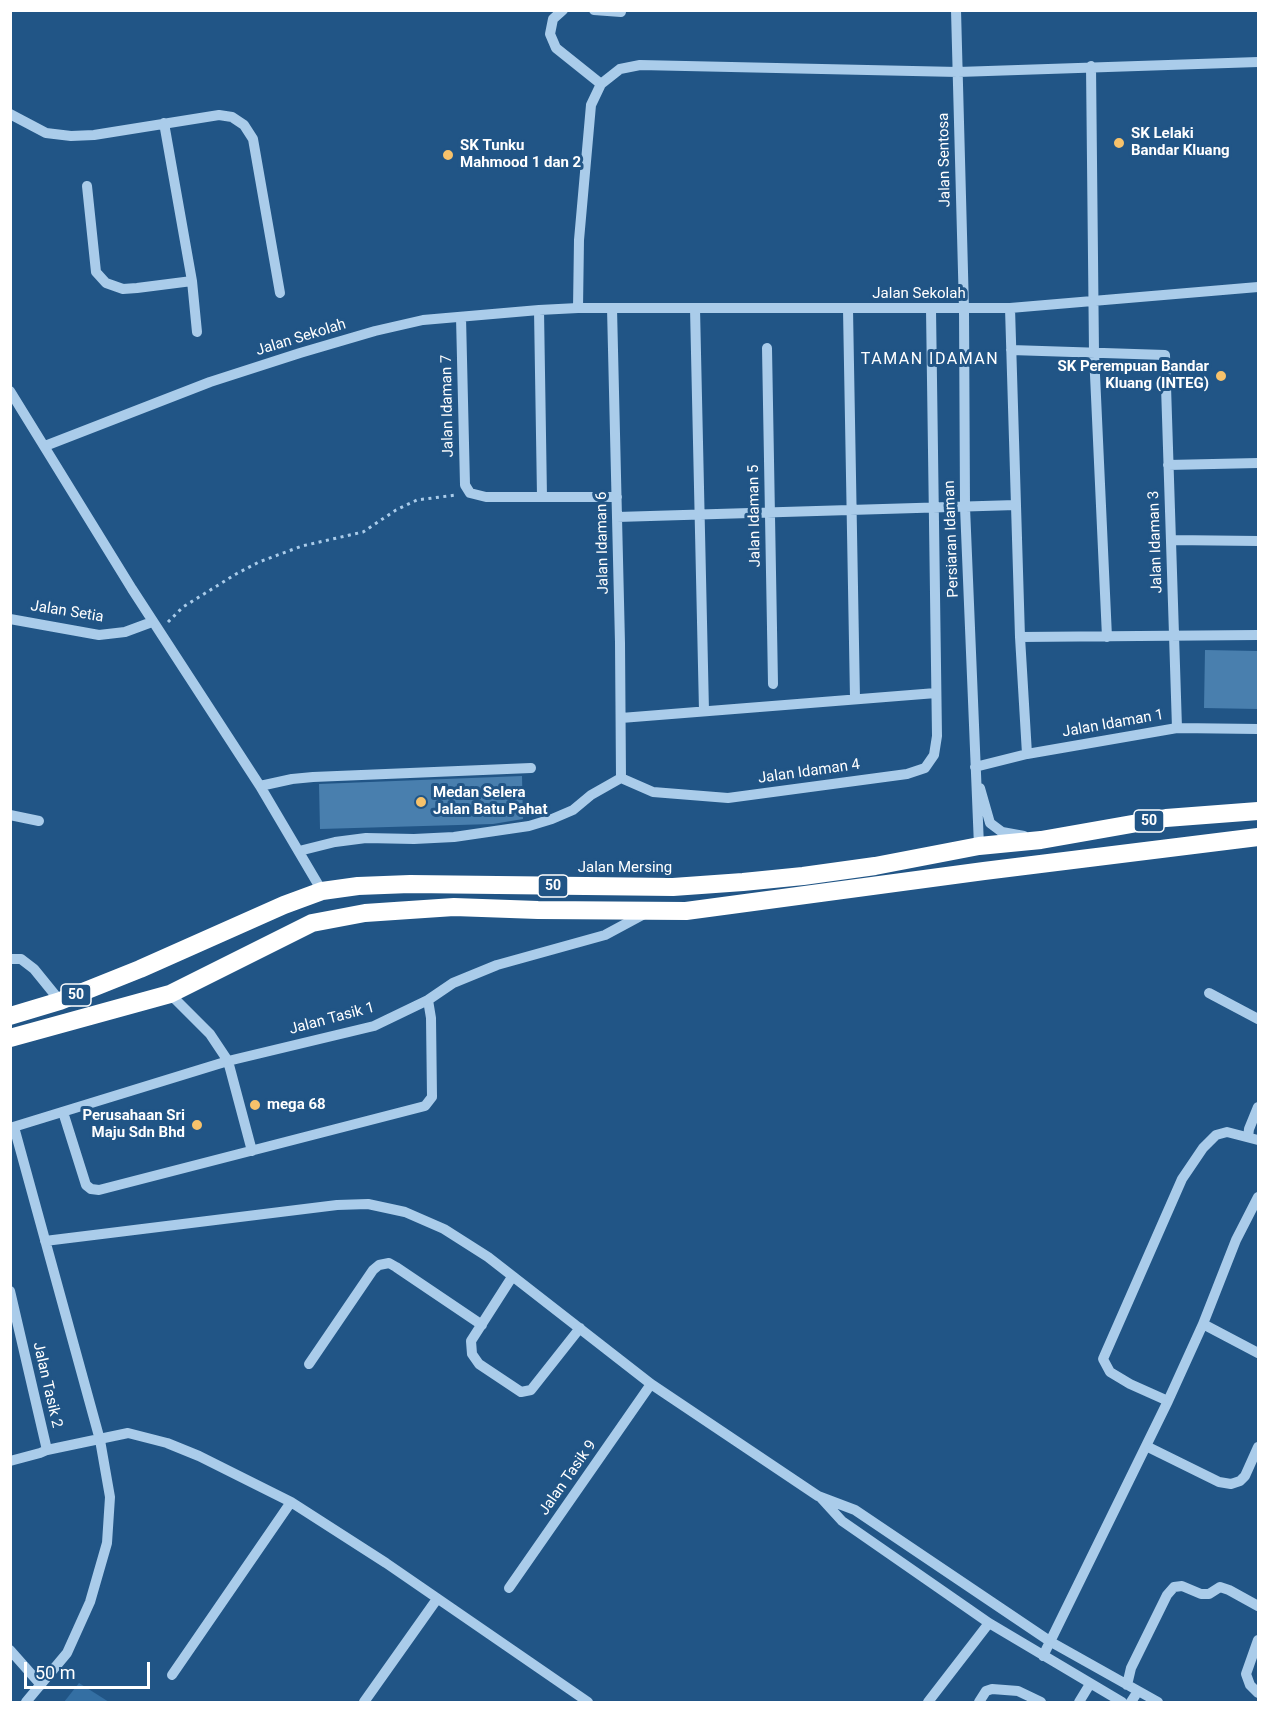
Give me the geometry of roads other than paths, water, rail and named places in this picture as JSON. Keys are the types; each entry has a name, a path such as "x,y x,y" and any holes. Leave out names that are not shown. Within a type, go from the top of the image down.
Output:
{"highway":[{"name":"Jalan Mersing","path":"10,1016 60,1001 140,969 284,905 322,891 358,886 410,884 673,887 803,876 875,866 979,846 1041,840 1166,818 1258,811"},
{"path":"10,1038 170,994 312,923 365,913 454,907 686,911 995,869 1258,837"}],"street":[{"path":"562,10 553,19 550,34 556,48 601,84"},
{"path":"594,10 621,12"},
{"name":"Jalan Sentosa","path":"956,10 964,309"},
{"path":"578,308 579,240 591,105 601,84 620,69 640,65 958,72 1258,62"},
{"path":"1091,66 1094,353 1107,637"},
{"path":"10,114 46,133 71,136 94,135 219,115 232,117 244,125 253,140 280,293"},
{"path":"164,123 192,281 197,332"},
{"path":"87,186 96,273 106,283 123,289 192,281"},
{"name":"Jalan Sekolah","path":"45,446 210,382 375,331 423,320 578,308 1010,308 1258,287"},
{"name":"Jalan Idaman 6","path":"612,308 621,778"},
{"path":"1010,308 1020,637 1027,754"},
{"path":"695,309 704,711"},
{"path":"848,309 855,699"},
{"name":"Jalan Idaman 4","path":"621,778 653,792 728,798 907,774 925,768 934,755 937,736 931,309"},
{"name":"Persiaran Idaman","path":"964,309 965,507 979,846"},
{"path":"539,310 542,497 617,497"},
{"name":"Jalan Idaman 7","path":"461,317 465,485 470,493 486,498 542,497"},
{"name":"Jalan Idaman 5","path":"767,348 773,684"},
{"path":"1011,350 1094,353"},
{"name":"Jalan Idaman 3","path":"1094,353 1165,355 1177,728"},
{"path":"10,391 159,633 260,786 322,891"},
{"path":"1168,465 1258,463"},
{"path":"617,518 1016,505"},
{"path":"1171,540 1258,541"},
{"name":"Jalan Setia","path":"10,619 99,635 125,632 153,622"},
{"path":"1020,637 1258,635"},
{"path":"621,718 936,693"},
{"name":"Jalan Idaman 1","path":"975,767 1027,754 1177,728 1258,729"},
{"name":"Persiaran Idaman","path":"975,767 990,823 1002,832 1041,840"},
{"path":"260,786 313,777 531,768"},
{"path":"299,850 366,838 454,837 529,826 573,810 591,795 621,778"},
{"path":"10,815 39,821"},
{"name":"Jalan Tasik 1","path":"12,1127 228,1060 374,1026 428,1000 453,983 497,965 605,935 649,911"},
{"path":"10,959 21,958 34,969 60,1001"},
{"path":"1209,993 1258,1019"},
{"path":"170,994 210,1034 228,1060 252,1151"},
{"path":"63,1112 86,1185 91,1189 99,1190 425,1106 432,1097 431,1018 428,1000"},
{"path":"1253,1138 1249,1129 1258,1107"},
{"path":"12,1127 100,1440 110,1497 107,1543 98,1577 78,1631 67,1653 26,1702"},
{"path":"1168,1401 1110,1372 1103,1359 1182,1179 1203,1148 1216,1135 1227,1132 1253,1138"},
{"path":"1043,1656 1168,1401 1203,1324 1236,1240 1258,1197"},
{"path":"45,1241 294,1209 368,1204 405,1212 444,1229 488,1257 651,1384 818,1496 842,1521 989,1623 1122,1702"},
{"path":"309,1364 373,1269 380,1265 389,1263 482,1325"},
{"path":"512,1276 471,1341 472,1354 478,1364 521,1392 531,1390 540,1382 580,1328"},
{"name":"Jalan Tasik 2","path":"10,1291 47,1450 10,1461"},
{"path":"1203,1324 1258,1353"},
{"name":"Jalan Tasik 9","path":"509,1588 651,1384"},
{"path":"47,1450 128,1433 167,1443 227,1469 291,1502 386,1563 573,1698 588,1702"},
{"path":"1146,1446 1220,1482 1230,1484 1240,1481 1245,1476 1258,1447"},
{"path":"818,1496 855,1510 1051,1642 1158,1702"},
{"path":"172,1675 291,1502"},
{"path":"1127,1685 1131,1668 1167,1594 1174,1587 1182,1586 1201,1594 1209,1594 1220,1587 1258,1606"},
{"path":"364,1702 437,1599"},
{"path":"928,1702 989,1623"},
{"path":"1258,1640 1246,1674 1250,1685 1258,1693"},
{"path":"10,1650 41,1685"},
{"path":"1079,1702 1090,1684"},
{"path":"979,1702 986,1691 992,1689 1018,1691 1041,1702"},
{"path":"1131,1702 1138,1691"}],"place":[{"name":"SK Lelaki Bandar Kluang","path":"1119,143"},
{"name":"SK Tunku Mahmood 1 dan 2","path":"448,155"},
{"name":"SK Perempuan Bandar Kluang (INTEG)","path":"1221,376"},
{"name":"Medan Selera Jalan Batu Pahat","path":"421,802"},
{"name":"mega 68","path":"255,1105"},
{"name":"Perusahaan Sri Maju Sdn Bhd","path":"197,1125"}],"district":[{"name":"TAMAN IDAMAN","path":"930,360"}]}
